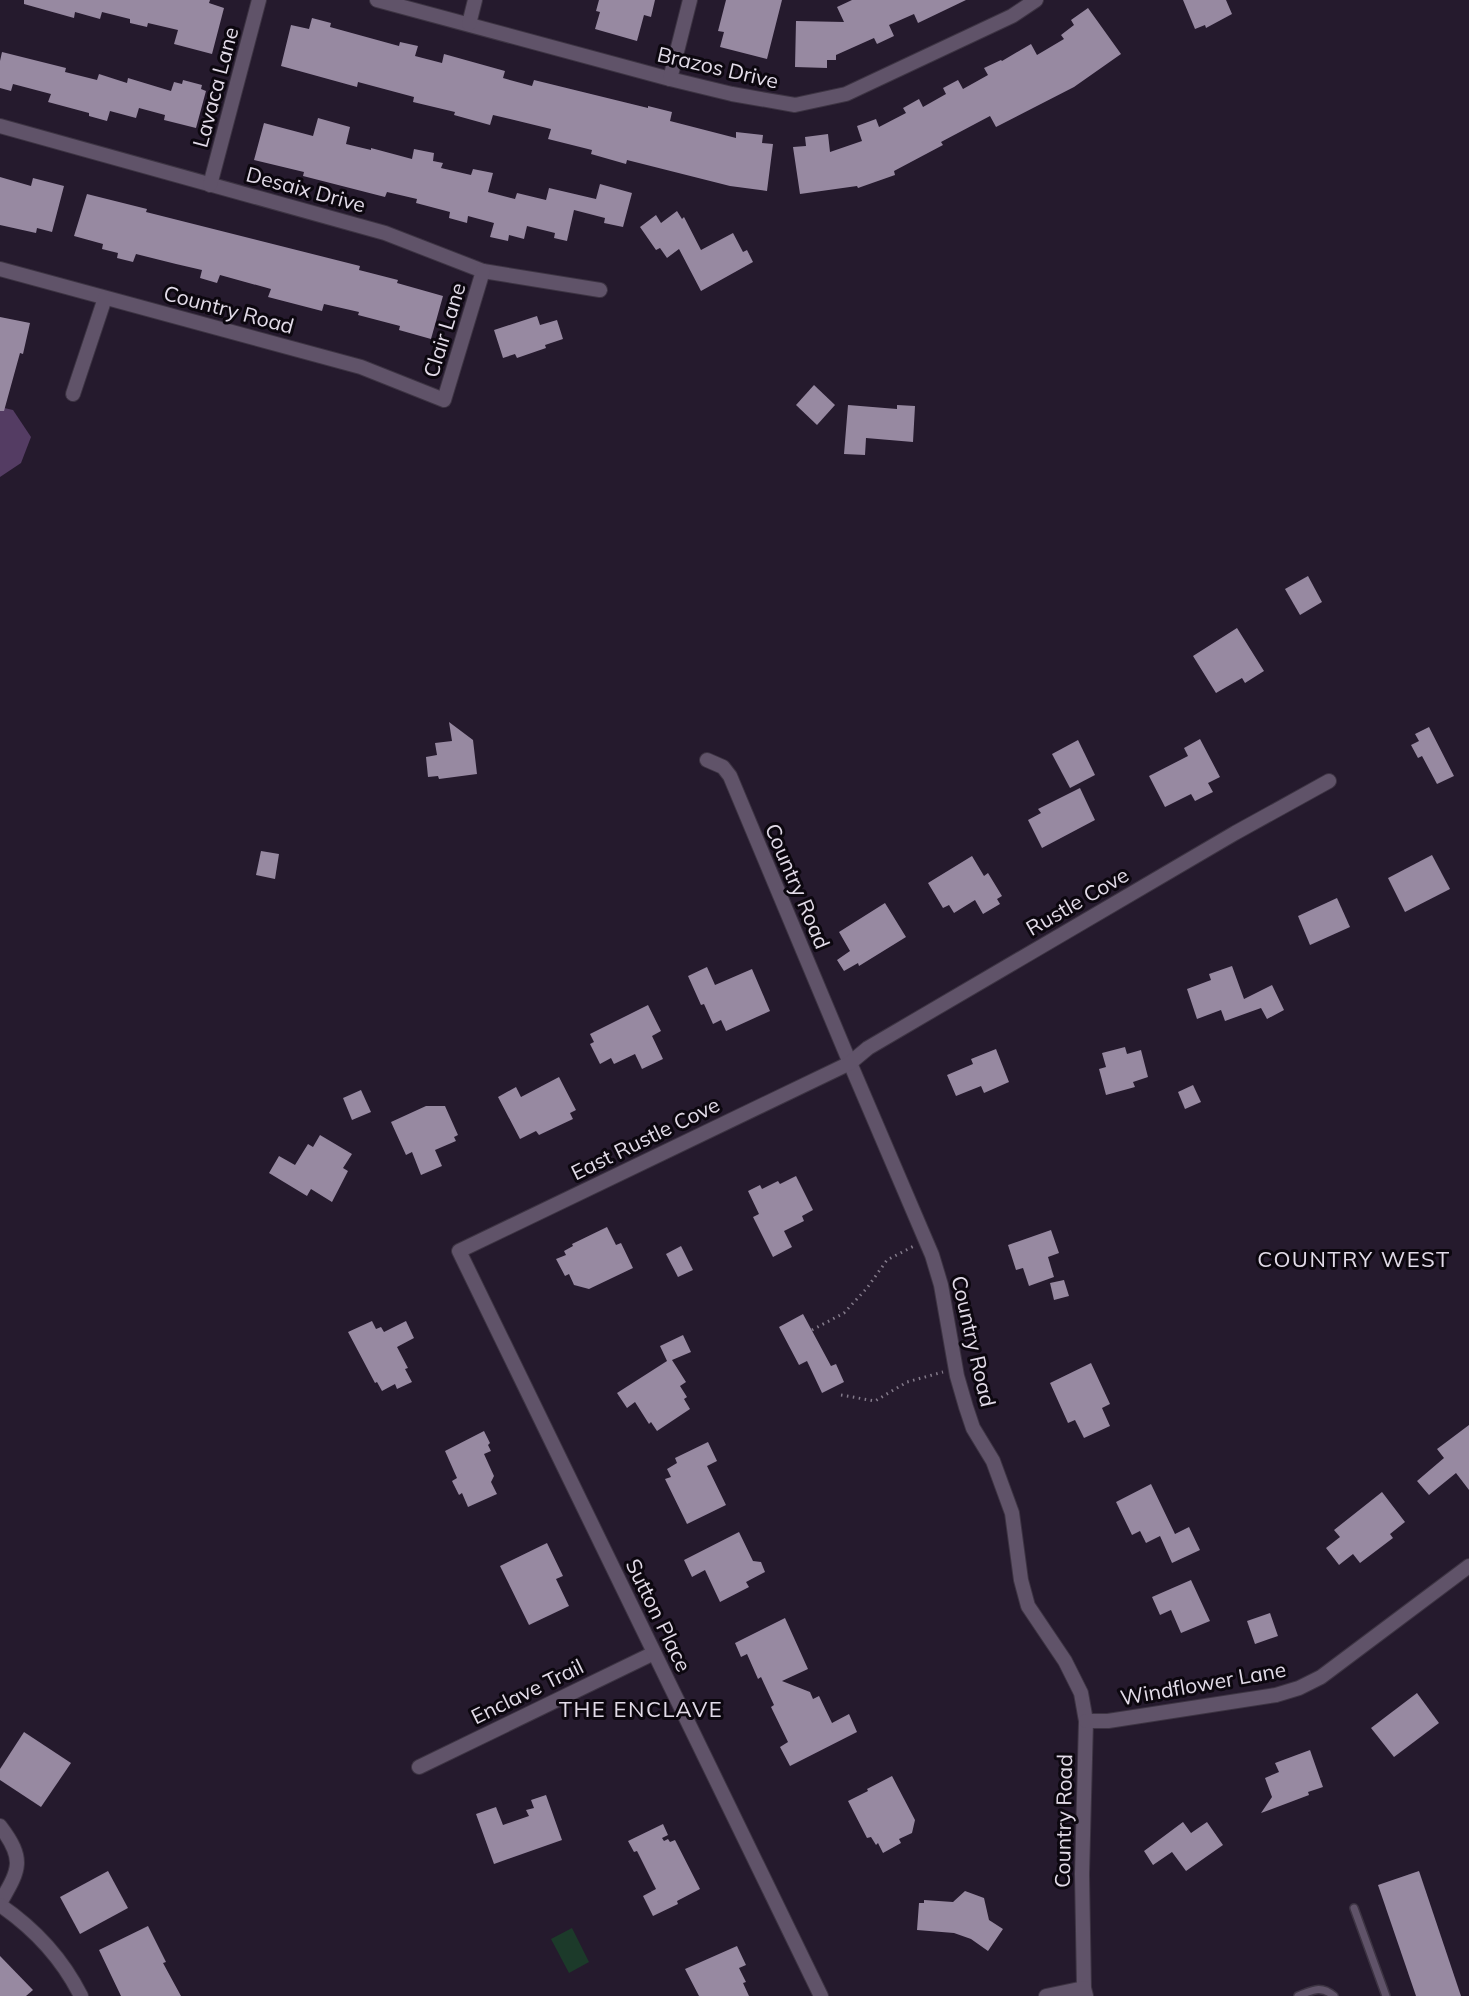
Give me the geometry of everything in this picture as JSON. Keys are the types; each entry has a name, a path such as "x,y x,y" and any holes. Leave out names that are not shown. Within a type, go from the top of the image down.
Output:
{"street":[{"name":"Lavaca Lane","path":"210,185 260,0"},
{"name":"Brazos Drive","path":"377,0 670,79 764,101 795,105 846,94 1012,16 1036,0"},
{"path":"468,24 475,0"},
{"path":"670,79 690,0"},
{"name":"Desaix Drive","path":"0,126 385,233 483,271 600,290"},
{"name":"Country Road","path":"0,269 361,368 444,400"},
{"name":"Clair Lane","path":"444,400 483,271"},
{"path":"73,394 105,298"},
{"name":"Country Road","path":"707,760 723,767 730,776 926,1239 941,1285 956,1369 973,1428 993,1461 1012,1513 1021,1580 1028,1606 1065,1661 1081,1694 1086,1721 1082,1874 1085,1992"},
{"name":"Rustle Cove","path":"850,1063 877,1042 1235,833 1329,781"},
{"name":"East Rustle Cove","path":"459,1251 850,1063"},
{"name":"Sutton Place","path":"459,1251 821,1996"},
{"name":"Windflower Lane","path":"1086,1721 1108,1721 1276,1695 1299,1688 1321,1677 1469,1566"},
{"name":"Enclave Trail","path":"419,1767 654,1653"},
{"path":"0,1826 16,1851 18,1859 16,1876 0,1904 28,1925 53,1952 65,1966 81,1996"},
{"path":"1046,1996 1085,1992"}],"lane":[{"path":"1354,1908 1386,1996"},
{"path":"1298,1996 1325,1989 1334,1996"}],"path":[{"path":"812,1330 844,1313 867,1288 887,1260 926,1239"},
{"path":"841,1395 875,1401 907,1382 956,1369"}],"green space":[{"path":"572,1928 589,1962 569,1973 551,1939"}],"shaded area":[{"path":"0,407 13,410 31,437 21,463 0,477"}],"building":[{"path":"24,0 210,0 209,3 224,8 212,54 174,44 178,30 148,23 147,27 130,23 130,19 102,12 100,19 75,12 74,18 24,4"},
{"path":"599,0 655,0 651,17 644,15 637,41 595,29 600,12 596,11"},
{"path":"726,0 782,0 767,59 720,47 724,32 718,31"},
{"path":"852,0 966,0 918,23 914,14 889,25 894,36 877,44 874,38 836,55 836,60 827,60 827,68 795,67 796,21 844,22 837,7"},
{"path":"1183,0 1226,0 1232,14 1206,28 1205,25 1195,29"},
{"path":"1088,8 1121,54 1074,87 996,127 990,116 894,171 895,175 858,188 857,186 800,194 793,147 806,146 805,137 828,134 830,152 862,141 857,126 876,119 879,127 906,113 903,108 919,99 923,107 946,94 943,88 958,80 963,89 988,75 984,68 1002,61 1031,44 1037,55 1064,39 1061,35 1074,25 1071,20"},
{"path":"312,18 331,23 330,27 399,46 400,42 418,46 415,56 442,63 444,54 505,71 503,78 532,86 534,80 672,112 670,121 736,138 736,132 763,135 762,143 773,144 767,191 730,186 627,160 626,164 591,154 592,150 548,139 551,129 493,115 490,125 454,115 455,112 413,102 414,97 358,82 357,87 281,66 291,25 309,29"},
{"path":"2,52 66,68 65,72 97,80 99,74 127,83 128,78 171,91 174,82 182,84 183,80 202,85 201,89 206,91 196,128 164,120 165,115 139,108 136,118 110,111 107,121 89,116 89,113 48,102 51,94 13,84 11,91 0,88"},
{"path":"318,118 350,127 346,144 412,159 414,149 434,153 433,161 443,163 441,168 471,175 473,169 493,173 488,192 515,199 517,193 546,200 549,188 596,199 600,184 632,193 623,227 604,223 605,218 574,210 567,241 554,238 555,233 527,226 524,239 509,235 508,241 490,237 494,223 468,216 467,223 449,218 450,212 416,203 417,199 387,192 385,197 303,176 304,172 254,160 264,123 313,136"},
{"path":"0,177 31,186 33,178 64,186 52,232 37,228 36,233 0,225"},
{"path":"87,194 147,209 146,212 360,266 359,270 398,280 397,283 443,296 431,339 399,330 400,326 358,315 359,312 324,304 322,311 268,297 271,289 220,275 217,283 200,278 202,270 136,254 133,262 117,258 118,253 102,249 103,244 74,236"},
{"path":"677,211 682,219 684,217 701,250 733,233 743,252 747,250 753,262 701,291 679,249 667,258 660,248 656,250 640,227 656,215 661,223"},
{"path":"537,316 540,325 557,320 563,339 545,345 546,348 517,358 515,354 503,358 494,330"},
{"path":"0,317 30,323 23,354 20,353 4,411 0,411"},
{"path":"814,385 835,405 817,425 796,405"},
{"path":"848,405 897,409 897,405 915,406 913,442 866,438 865,455 844,454"},
{"path":"1308,576 1322,602 1300,615 1285,589"},
{"path":"1237,628 1264,671 1245,683 1242,678 1216,693 1193,656"},
{"path":"449,722 473,740 477,774 439,779 438,776 428,777 426,757 437,755 435,743 452,741"},
{"path":"1429,727 1454,776 1437,784 1422,756 1418,758 1411,745 1419,741 1415,734"},
{"path":"1200,739 1220,777 1208,783 1213,792 1195,801 1191,794 1165,807 1149,776 1188,756 1184,748"},
{"path":"1078,740 1095,775 1070,788 1052,754"},
{"path":"1080,788 1095,820 1042,848 1028,820 1041,813 1038,809"},
{"path":"261,851 279,854 275,879 256,875"},
{"path":"1432,855 1450,889 1405,912 1388,878"},
{"path":"972,856 984,876 988,873 1002,896 997,899 1000,904 983,914 975,900 954,913 949,905 943,908 928,883"},
{"path":"1337,898 1350,927 1310,945 1298,916"},
{"path":"885,903 906,937 859,966 858,963 844,971 837,960 850,951 839,932"},
{"path":"1232,966 1244,999 1272,985 1284,1010 1267,1019 1261,1008 1225,1021 1221,1010 1197,1019 1187,989 1211,980 1209,974"},
{"path":"707,967 715,985 752,969 770,1011 726,1031 721,1020 713,1024 704,1004 701,1005 688,976"},
{"path":"648,1005 661,1031 652,1036 663,1059 642,1069 635,1054 614,1064 611,1058 600,1064 590,1044 594,1042 590,1034"},
{"path":"1125,1047 1127,1054 1141,1050 1148,1077 1133,1082 1135,1087 1106,1095 1099,1069 1106,1067 1102,1053"},
{"path":"996,1049 1009,1082 984,1093 981,1086 956,1096 947,1075 973,1064 971,1059"},
{"path":"559,1077 576,1110 570,1113 573,1119 539,1135 536,1131 520,1139 498,1097 516,1087 521,1097"},
{"path":"1193,1085 1201,1102 1185,1109 1178,1092"},
{"path":"361,1090 371,1112 352,1120 343,1098"},
{"path":"426,1106 445,1106 458,1135 454,1137 456,1141 435,1150 442,1166 421,1175 412,1152 406,1155 391,1122"},
{"path":"320,1135 352,1154 343,1168 348,1171 332,1202 311,1189 307,1196 269,1173 279,1156 295,1165 308,1144 313,1147"},
{"path":"796,1176 813,1210 802,1216 804,1221 784,1231 792,1247 773,1257 753,1217 759,1214 748,1191 760,1185 762,1189 778,1181 780,1184"},
{"path":"607,1227 616,1245 621,1243 633,1268 589,1289 574,1285 569,1274 565,1276 556,1259 566,1255 564,1251 573,1246 572,1244"},
{"path":"1051,1230 1059,1253 1048,1257 1054,1277 1029,1286 1023,1268 1016,1270 1008,1245"},
{"path":"681,1246 693,1270 678,1277 666,1254"},
{"path":"1064,1280 1069,1296 1054,1300 1050,1283"},
{"path":"803,1314 831,1366 836,1364 844,1382 822,1393 807,1361 799,1365 779,1327"},
{"path":"372,1321 376,1329 381,1327 384,1332 406,1321 414,1338 397,1347 408,1368 405,1369 412,1382 397,1389 395,1384 382,1391 377,1382 375,1383 348,1332"},
{"path":"683,1335 691,1352 672,1360 686,1382 680,1386 687,1397 684,1399 690,1409 657,1431 651,1422 649,1424 635,1402 627,1408 617,1393 667,1361 660,1346"},
{"path":"1091,1363 1110,1404 1102,1408 1110,1426 1084,1438 1075,1420 1068,1423 1050,1383"},
{"path":"1469,1425 1469,1490 1456,1473 1429,1495 1417,1481 1444,1458 1437,1449"},
{"path":"484,1431 491,1451 484,1454 494,1476 491,1482 497,1494 468,1507 462,1493 459,1495 452,1481 457,1478 445,1451"},
{"path":"708,1442 717,1461 707,1466 726,1505 687,1524 665,1479 671,1477 667,1469 677,1463 675,1458"},
{"path":"1151,1484 1175,1534 1189,1527 1200,1550 1172,1563 1160,1536 1146,1543 1140,1531 1132,1535 1116,1502"},
{"path":"1382,1492 1405,1522 1390,1534 1393,1538 1360,1563 1353,1554 1339,1565 1326,1548 1340,1537 1334,1530"},
{"path":"739,1532 753,1561 761,1562 765,1572 746,1582 749,1587 720,1602 705,1570 692,1577 684,1560"},
{"path":"547,1543 563,1576 556,1579 569,1606 529,1625 500,1566"},
{"path":"1191,1580 1210,1621 1181,1633 1171,1610 1160,1615 1152,1597"},
{"path":"1270,1613 1278,1636 1255,1644 1247,1621"},
{"path":"785,1618 808,1669 782,1681 810,1692 813,1699 819,1696 832,1723 849,1714 857,1732 790,1766 780,1747 788,1742 771,1707 774,1705 761,1677 758,1679 747,1654 741,1657 735,1643"},
{"path":"1417,1693 1439,1723 1394,1757 1371,1728"},
{"path":"24,1732 71,1763 41,1807 0,1780 0,1769"},
{"path":"1310,1750 1323,1787 1308,1792 1309,1795 1261,1813 1272,1797 1265,1778 1279,1772 1275,1763"},
{"path":"892,1776 915,1820 912,1833 899,1839 901,1843 883,1853 878,1843 876,1845 871,1837 867,1838 848,1801"},
{"path":"546,1795 562,1840 494,1864 476,1814 496,1807 503,1825 529,1816 526,1810 534,1808 531,1800"},
{"path":"1183,1822 1191,1833 1207,1822 1223,1845 1186,1871 1172,1852 1153,1865 1144,1851"},
{"path":"663,1824 668,1835 662,1838 670,1842 675,1840 700,1889 677,1901 678,1904 653,1916 643,1896 656,1889 637,1851 634,1852 628,1841"},
{"path":"108,1871 128,1908 80,1934 60,1897"},
{"path":"1419,1871 1461,1996 1416,1996 1378,1885"},
{"path":"965,1891 984,1898 989,1920 1003,1929 988,1951 971,1939 954,1933 917,1930 919,1903 924,1903 924,1900 953,1902"},
{"path":"148,1926 166,1962 163,1963 181,1996 121,1996 99,1950"},
{"path":"737,1946 746,1965 739,1968 746,1982 743,1983 749,1996 699,1996 685,1969"},
{"path":"0,1956 33,1990 26,1996 0,1996"}],"district":[{"name":"COUNTRY WEST","path":"1354,1259"},
{"name":"THE ENCLAVE","path":"641,1709"}]}
